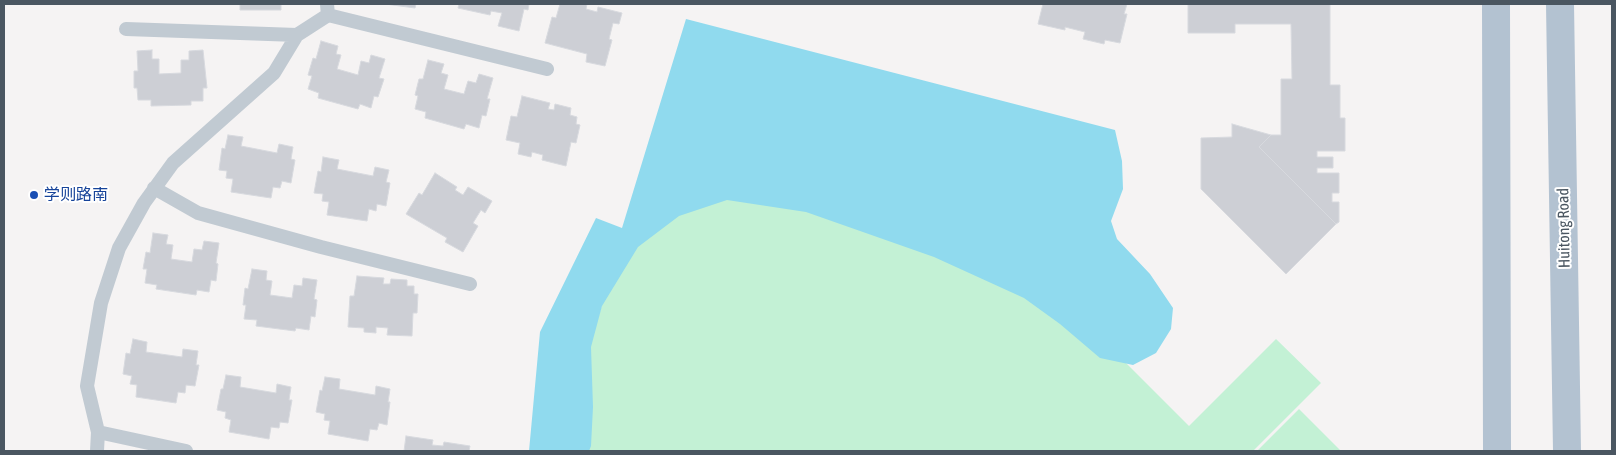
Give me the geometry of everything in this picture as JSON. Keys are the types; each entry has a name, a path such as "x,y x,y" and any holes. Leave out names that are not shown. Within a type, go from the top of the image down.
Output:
{"main road":[{"path":"1496,4 1497,451"},
{"name":"Huitong Road","path":"1560,4 1568,451"}],"lane":[{"path":"97,451 98,432 87,386 101,303 119,248 144,203 173,163 274,73 297,35 327,9 547,69"},
{"path":"126,30 297,35"},
{"path":"154,188 198,213 321,247 470,284"},
{"path":"98,432 186,451"}],"green space":[{"path":"766,193 953,250 1087,324 1189,426 1276,339 1321,383 1253,451 559,451 614,264 698,198"},
{"path":"1299,409 1341,451 1257,451"}],"water":[{"path":"686,19 1115,130 1122,161 1123,189 1111,221 1117,239 1150,274 1173,308 1171,329 1156,353 1133,365 1100,358 1060,324 1024,298 934,257 806,212 727,200 679,216 638,247 602,306 591,347 593,407 591,446 589,451 529,451 540,332 596,218 622,228"}],"building":[{"path":"240,4 281,4 281,10 240,10"},
{"path":"385,4 416,4 415,8"},
{"path":"459,4 529,4 528,10 524,9 519,31 498,26 502,13 491,11 490,15 458,8"},
{"path":"560,4 587,4 586,9 597,12 598,7 622,13 619,24 613,23 609,39 612,40 605,66 586,62 587,54 545,43 552,17 556,18"},
{"path":"1043,4 1127,4 1124,14 1127,14 1120,43 1105,40 1104,44 1083,39 1085,32 1065,27 1065,30 1038,24"},
{"path":"1188,4 1330,4 1330,85 1340,85 1340,118 1345,118 1345,151 1317,151 1317,157 1333,157 1333,168 1317,168 1317,173 1339,173 1339,193 1332,193 1332,202 1339,202 1339,222 1336,224 1259,147 1271,135 1281,135 1281,79 1292,79 1291,24 1235,24 1235,33 1188,33"},
{"path":"321,41 338,46 336,54 341,55 337,69 358,75 361,61 369,63 371,55 385,59 379,78 384,79 378,97 374,96 371,108 360,104 358,109 318,98 319,93 308,89 312,76 308,75 313,58 316,59"},
{"path":"152,50 152,59 159,59 159,74 181,73 181,60 189,60 189,51 203,50 207,88 203,88 203,101 191,101 191,105 151,106 151,100 138,100 137,88 134,88 134,71 138,71 137,51"},
{"path":"428,60 444,64 441,73 448,75 444,89 464,94 468,81 476,83 479,74 493,78 487,99 490,99 486,116 482,115 479,128 466,124 464,129 425,118 426,112 415,109 418,96 415,95 419,79 423,79"},
{"path":"522,96 550,103 548,109 554,110 555,104 571,108 570,115 577,117 576,124 580,125 576,143 571,142 566,166 542,160 543,155 532,152 531,157 518,154 520,143 506,140 511,116 517,117"},
{"path":"1232,124 1271,135 1259,147 1336,224 1286,274 1201,189 1201,138 1232,137"},
{"path":"228,135 243,137 241,146 277,153 279,144 293,147 291,159 295,160 291,183 282,181 280,188 273,187 271,198 231,192 233,179 226,178 227,171 219,170 222,148 225,149"},
{"path":"323,157 339,160 337,169 373,176 375,167 389,170 386,182 390,183 386,206 377,204 376,211 369,209 367,221 327,215 329,202 322,201 323,194 314,193 318,171 321,172"},
{"path":"435,173 457,187 455,190 463,195 468,187 492,201 485,213 481,210 473,223 478,226 463,252 445,242 447,238 406,214 419,193 422,195"},
{"path":"153,233 168,235 166,244 173,245 171,259 192,262 194,249 202,250 204,241 219,243 216,281 211,280 209,292 197,290 196,295 156,289 157,285 145,283 147,269 143,269 146,252 150,253"},
{"path":"252,269 267,271 266,280 272,281 270,295 292,298 294,285 302,286 303,278 317,280 314,299 317,300 315,317 311,316 309,330 296,328 295,331 256,326 257,320 244,319 246,305 243,305 245,288 248,289"},
{"path":"357,276 384,278 383,284 390,284 391,279 407,280 407,286 414,286 414,294 418,294 417,313 413,313 412,336 387,335 388,328 376,327 376,333 364,332 364,328 348,327 350,296 354,296"},
{"path":"133,339 147,342 146,352 182,357 183,349 198,351 196,365 199,365 195,386 186,385 185,393 178,392 176,403 136,397 137,385 130,384 132,376 123,374 126,353 130,354"},
{"path":"226,375 241,377 240,387 276,393 277,384 291,387 289,400 292,400 288,423 280,422 279,428 271,427 269,439 229,432 231,420 225,418 226,412 217,410"},
{"path":"325,377 340,379 339,389 375,395 376,386 390,389 387,425 379,423 377,430 370,429 368,441 328,434 330,421 324,420 325,414 316,412 320,390 322,391"},
{"path":"406,436 433,440 432,445 443,446 444,442 470,446 469,451 404,451"}],"place":[{"name":"学则路南","path":"34,195"}]}
